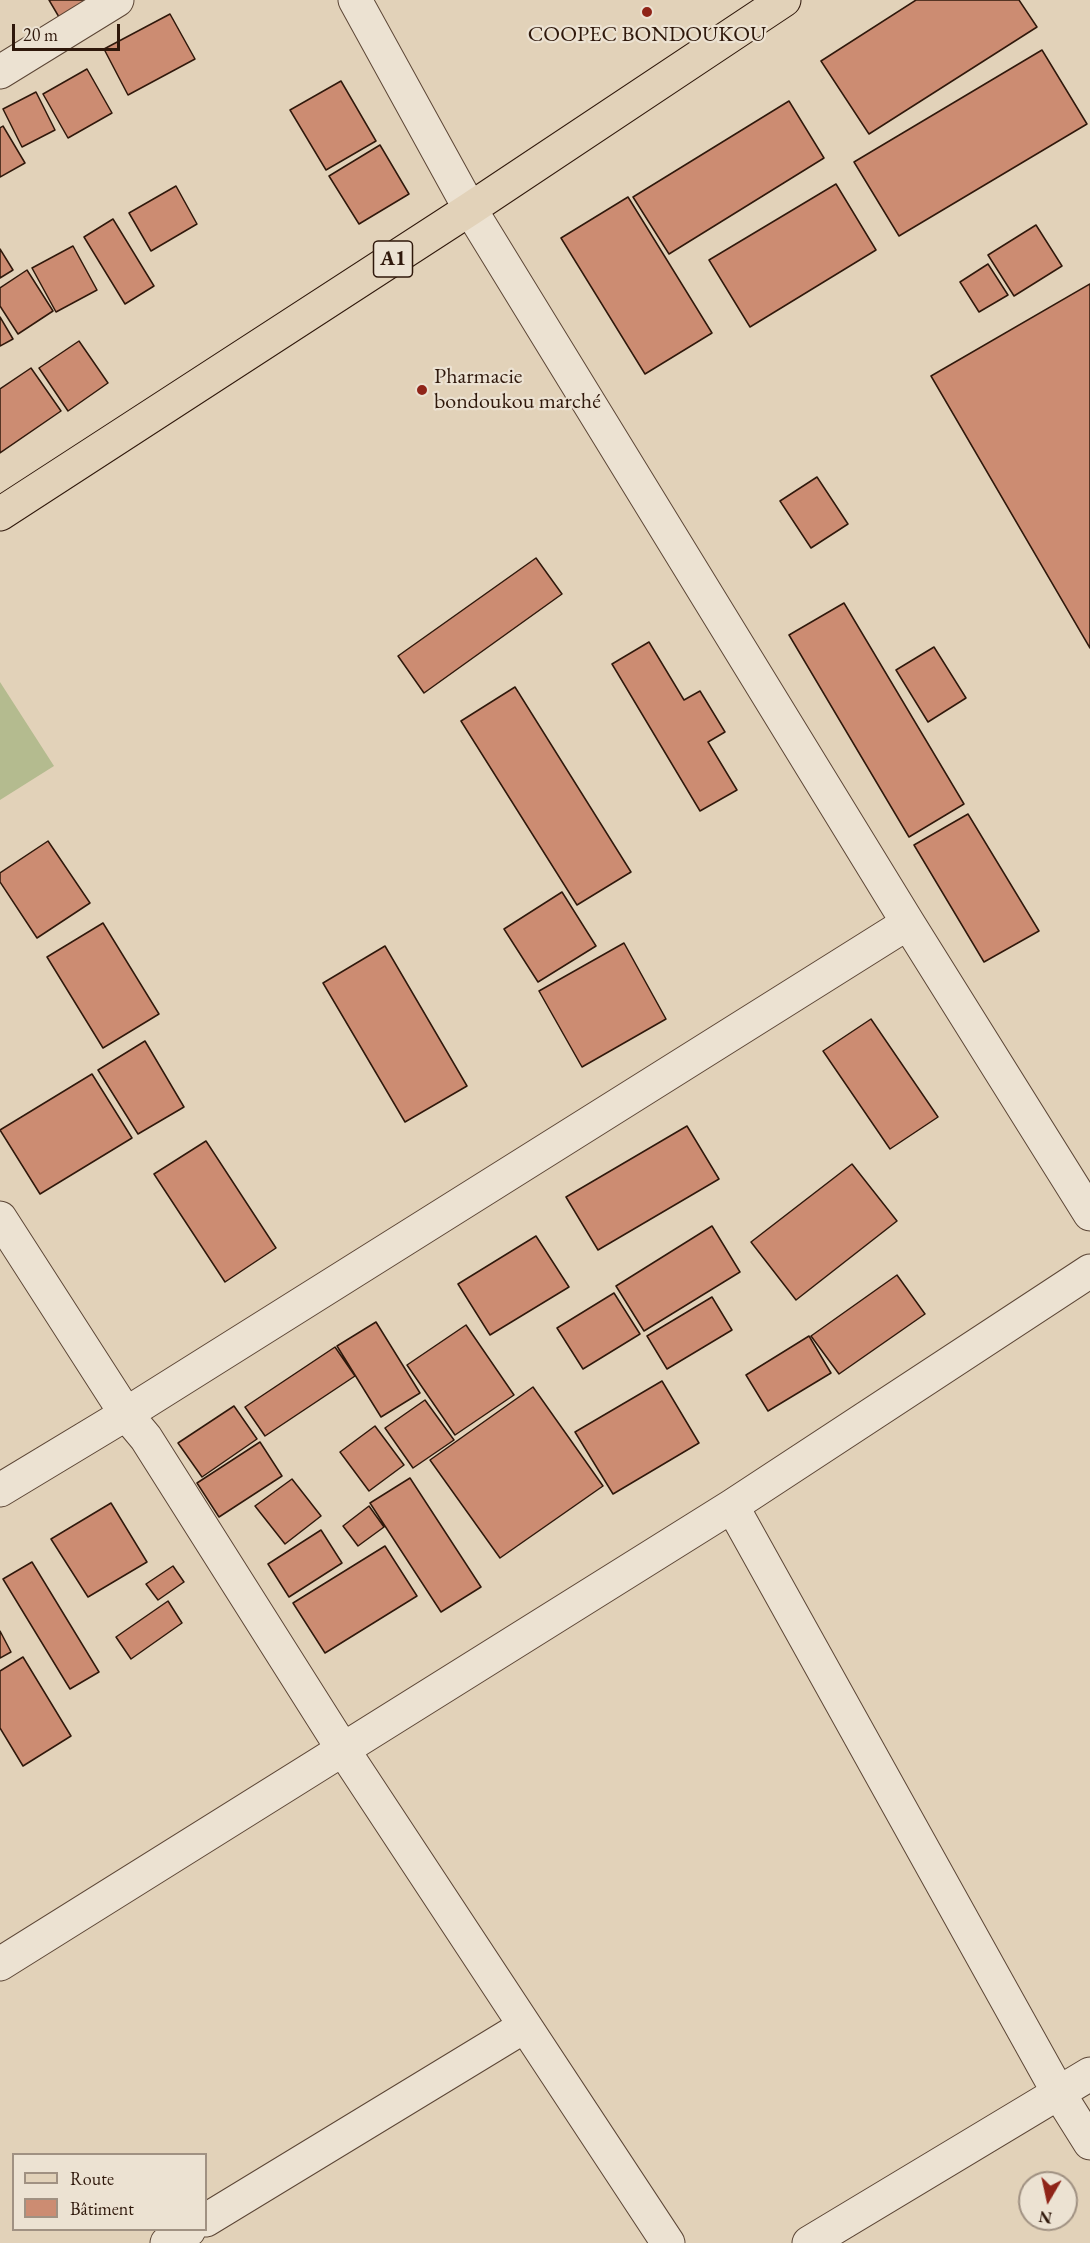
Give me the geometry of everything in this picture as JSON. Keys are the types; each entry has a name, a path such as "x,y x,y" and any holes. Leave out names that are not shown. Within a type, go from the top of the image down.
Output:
{"main road":[{"name":"A1","path":"0,514 470,209 784,0"}],"street":[{"path":"0,72 117,0"},
{"path":"355,0 470,209 908,923 1090,1214"},
{"path":"0,1490 126,1414 908,923"},
{"path":"0,1218 126,1414 146,1438 342,1748 668,2243"},
{"path":"0,1964 732,1506 1090,1271"},
{"path":"732,1506 1058,2092 1090,2143"},
{"path":"207,2219 525,2026"},
{"path":"809,2243 1090,2074"},
{"path":"167,2243 186,2231"}],"green space":[{"path":"0,682 54,766 0,800"}],"building":[{"path":"49,0 90,0 59,17"},
{"path":"916,0 1019,0 1037,27 869,134 821,61"},
{"path":"170,14 195,59 128,95 104,49"},
{"path":"1042,50 1087,124 899,236 854,162"},
{"path":"87,69 112,113 68,138 43,94"},
{"path":"341,81 376,141 326,170 290,110"},
{"path":"36,92 55,130 22,147 3,109"},
{"path":"789,101 824,158 669,254 633,197"},
{"path":"3,126 25,163 0,177 0,128"},
{"path":"380,145 409,194 359,224 329,176"},
{"path":"836,184 876,250 750,327 709,260"},
{"path":"176,186 197,224 151,251 129,213"},
{"path":"628,197 712,333 645,374 561,238"},
{"path":"113,219 154,286 125,304 84,237"},
{"path":"1036,225 1062,266 1014,296 988,255"},
{"path":"73,246 97,290 56,312 32,268"},
{"path":"0,249 13,270 0,278"},
{"path":"988,264 1008,295 979,312 960,282"},
{"path":"27,270 53,311 18,334 0,306 0,288"},
{"path":"1090,284 1090,648 931,376"},
{"path":"0,317 13,339 0,346"},
{"path":"79,341 108,383 68,411 39,368"},
{"path":"31,368 61,411 0,453 0,389"},
{"path":"817,477 848,524 811,548 780,501"},
{"path":"536,558 562,594 424,693 398,656"},
{"path":"844,603 964,804 909,837 789,635"},
{"path":"649,642 684,700 700,691 725,732 708,742 737,790 700,811 612,664"},
{"path":"934,647 966,698 928,722 896,670"},
{"path":"515,687 631,872 577,905 461,721"},
{"path":"968,814 1039,931 984,962 914,845"},
{"path":"48,841 90,903 37,938 0,882 0,873"},
{"path":"562,892 596,946 538,982 504,929"},
{"path":"103,923 159,1014 103,1048 47,957"},
{"path":"624,943 666,1019 582,1067 539,991"},
{"path":"385,946 467,1086 405,1122 323,983"},
{"path":"871,1019 938,1117 890,1149 823,1051"},
{"path":"145,1041 184,1107 138,1134 98,1070"},
{"path":"92,1074 132,1138 40,1194 0,1130"},
{"path":"687,1126 719,1179 598,1250 566,1197"},
{"path":"206,1141 276,1248 225,1282 154,1174"},
{"path":"852,1164 897,1221 796,1300 751,1242"},
{"path":"712,1226 740,1272 644,1331 616,1286"},
{"path":"536,1236 569,1287 490,1335 458,1284"},
{"path":"897,1275 925,1314 839,1374 811,1336"},
{"path":"614,1293 640,1334 583,1369 557,1328"},
{"path":"712,1297 732,1330 667,1369 647,1336"},
{"path":"376,1322 420,1393 381,1417 337,1346"},
{"path":"466,1325 514,1395 455,1435 407,1365"},
{"path":"809,1336 831,1373 768,1411 746,1375"},
{"path":"335,1347 355,1376 265,1436 245,1407"},
{"path":"662,1381 699,1443 613,1494 575,1432"},
{"path":"533,1387 603,1486 500,1558 430,1460"},
{"path":"425,1400 454,1440 413,1468 385,1428"},
{"path":"234,1406 257,1439 202,1477 178,1443"},
{"path":"375,1426 404,1465 369,1491 340,1452"},
{"path":"260,1442 282,1476 219,1517 197,1483"},
{"path":"410,1478 481,1587 441,1612 370,1503"},
{"path":"292,1479 321,1516 285,1544 255,1506"},
{"path":"111,1503 147,1562 88,1597 51,1539"},
{"path":"369,1506 384,1527 358,1546 343,1526"},
{"path":"321,1530 342,1563 289,1597 268,1564"},
{"path":"385,1546 417,1596 325,1653 293,1603"},
{"path":"32,1562 99,1672 70,1689 3,1579"},
{"path":"173,1566 184,1582 158,1600 146,1584"},
{"path":"168,1601 182,1623 131,1659 116,1637"},
{"path":"0,1631 11,1652 0,1658"},
{"path":"23,1657 71,1736 23,1766 0,1728 0,1671"}],"place":[{"name":"COOPEC BONDOUKOU","path":"647,12"},
{"name":"Pharmacie bondoukou marché","path":"422,390"}]}
